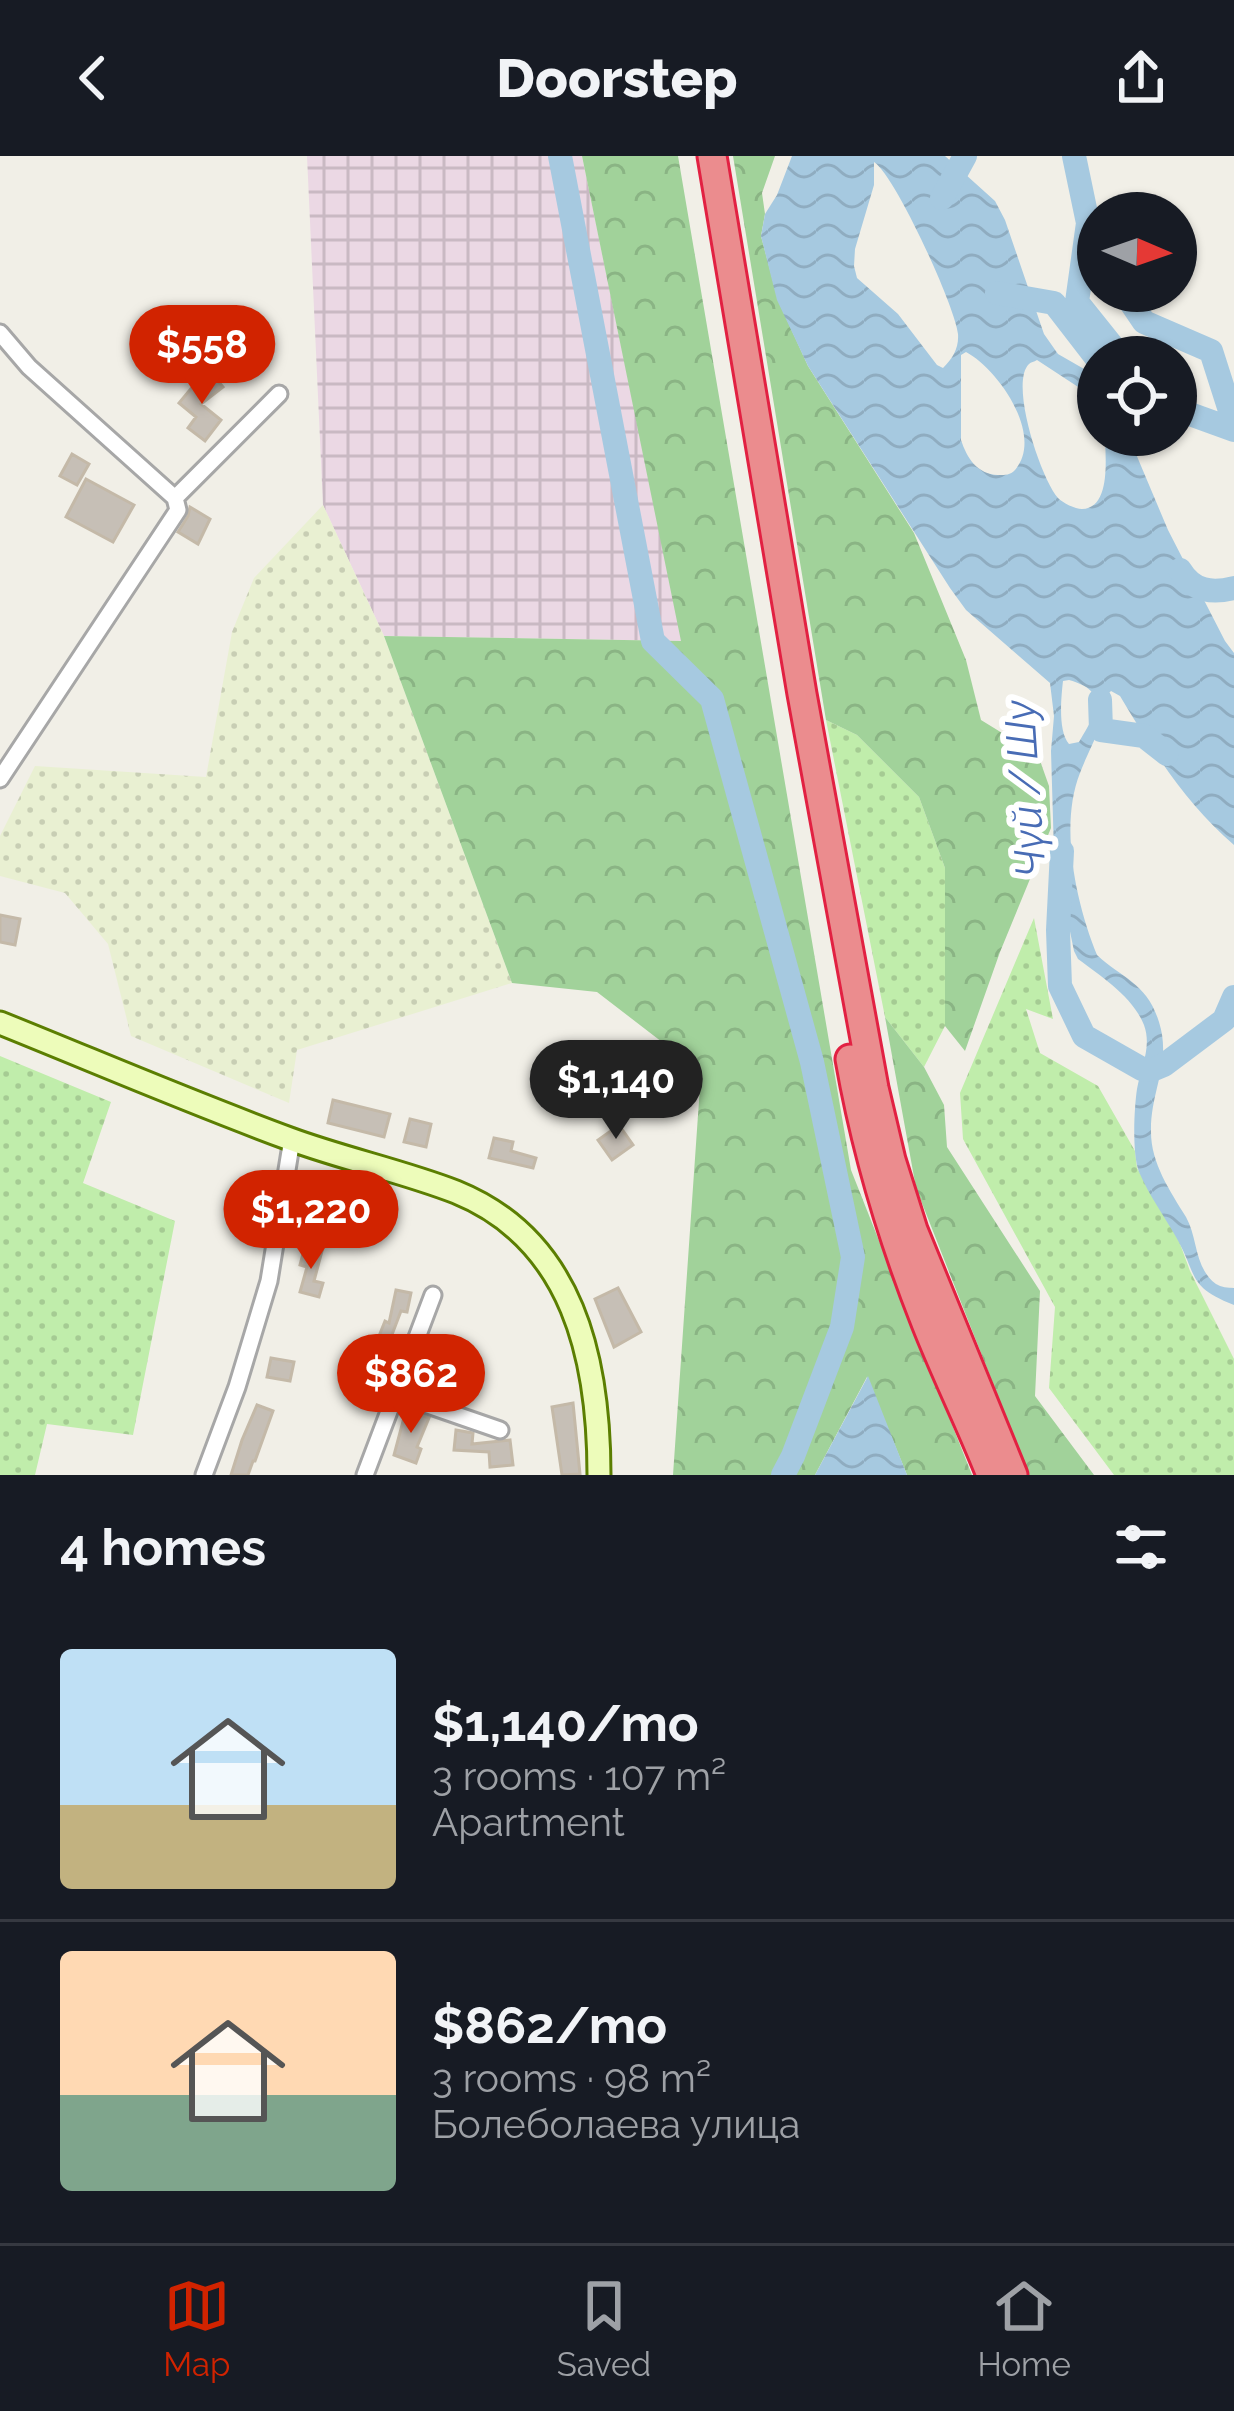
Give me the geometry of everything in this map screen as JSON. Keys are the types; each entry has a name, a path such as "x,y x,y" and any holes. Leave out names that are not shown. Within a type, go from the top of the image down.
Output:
{"highway":[{"path":"693,156 872,1166 926,1325 992,1475"},
{"path":"712,156 874,1088 913,1230 1013,1475"}],"street":[{"path":"0,333 29,367 175,498 178,510 0,778"},
{"path":"175,498 279,394"},
{"path":"0,1023 292,1139 459,1193 515,1226 555,1273 582,1328 593,1382 599,1475"},
{"path":"204,1475 269,1281 292,1139"},
{"path":"365,1475 433,1295"},
{"path":"396,1394 500,1430"}],"shaded area":[{"path":"307,156 582,156 682,641 384,636 323,505"}],"green space":[{"path":"582,156 678,156 851,1170 972,1475 907,1475 867,1377 815,1475 673,1475 701,1072 597,992 512,983 384,636 681,641"},
{"path":"733,156 775,156 762,193 761,236 778,300 808,366 914,533 966,660 981,720 1038,755 1049,786 1051,828 965,1051 945,1026 945,868 919,797 857,735 826,720"},
{"path":"323,505 384,636 512,983 297,1050 289,1103 131,1036 108,944 65,893 0,876 0,836 35,766 206,777 232,632 254,578"},
{"path":"826,720 857,735 919,797 945,868 945,1026 924,1067 885,1017"},
{"path":"1034,918 1053,1019 1026,1009 1040,1053 1098,1086 1135,1151 1137,1168 1179,1241 1234,1359 1234,1475 1114,1475 1049,1388 1055,1307 963,1139 960,1093"},
{"path":"885,1017 924,1067 944,1105 947,1147 1040,1291 1035,1396 1094,1475 1029,1475 916,1188"},
{"path":"0,1056 111,1102 83,1183 175,1221 133,1435 47,1424 35,1475 0,1475"}],"water":[{"path":"792,156 945,156 995,201 1044,334 1058,354 1077,365 1077,386 1037,360 1024,374 1025,410 1051,488 1069,505 1092,506 1105,479 1105,456 1137,456 1168,530 1234,653 1234,845 1185,794 1120,696 1111,691 1074,794 1071,840 1077,889 1097,955 1141,990 1159,1022 1163,1051 1151,1132 1158,1166 1190,1225 1204,1270 1216,1284 1234,1288 1234,1305 1208,1292 1195,1278 1139,1172 1134,1119 1146,1033 1132,1005 1074,951 1054,853 1050,683 966,610 808,366 777,300 761,236 765,214","holes":["874,162 884,172 936,271 954,319 957,344 943,368 898,314 857,278 855,249 874,185","966,352 1003,387 1021,422 1023,456 1010,474 984,472 963,447 961,355","1063,681 1091,691 1096,705 1079,742 1069,744 1061,705"]},
{"path":"868,1376 907,1475 815,1475"}],"building":[{"path":"212,374 223,387 201,404 221,420 205,441 188,428 196,417 179,403 194,385"},
{"path":"72,454 89,464 77,485 60,476"},
{"path":"86,479 134,505 113,542 66,517"},
{"path":"190,507 210,519 198,544 178,532"},
{"path":"0,915 20,919 15,945 0,942"},
{"path":"333,1100 390,1114 384,1137 328,1123"},
{"path":"410,1119 431,1124 426,1147 404,1142"},
{"path":"619,1125 633,1145 612,1160 598,1140"},
{"path":"494,1138 513,1142 511,1151 536,1158 533,1168 489,1158"},
{"path":"305,1246 322,1251 314,1281 323,1283 319,1297 300,1292 307,1267 300,1265"},
{"path":"618,1288 641,1332 614,1347 595,1299"},
{"path":"396,1290 411,1293 407,1312 401,1311 388,1345 377,1341 385,1321 389,1323"},
{"path":"271,1358 294,1362 290,1381 267,1377"},
{"path":"573,1403 580,1474 562,1475 552,1407"},
{"path":"257,1405 273,1411 255,1461 248,1475 231,1475 242,1440"},
{"path":"406,1410 429,1418 416,1463 394,1455"},
{"path":"456,1430 473,1433 472,1444 510,1440 513,1465 490,1467 489,1452 454,1450"}],"waterway":[{"path":"560,156 653,641 712,699 812,1062 853,1257 842,1327 783,1475"},
{"path":"942,198 965,156"},
{"path":"1074,156 1088,223 1077,302 1104,336"},
{"path":"997,293 1054,303 1079,336"},
{"path":"1137,312 1144,322 1211,351 1234,423"},
{"path":"1197,417 1234,430"},
{"path":"1180,570 1203,589 1234,588"},
{"path":"1100,700 1101,730 1144,736 1167,754"},
{"name":"Чүй / Шу","path":"1062,851 1060,986 1084,1036 1152,1070 1224,1020 1234,997"}]}
